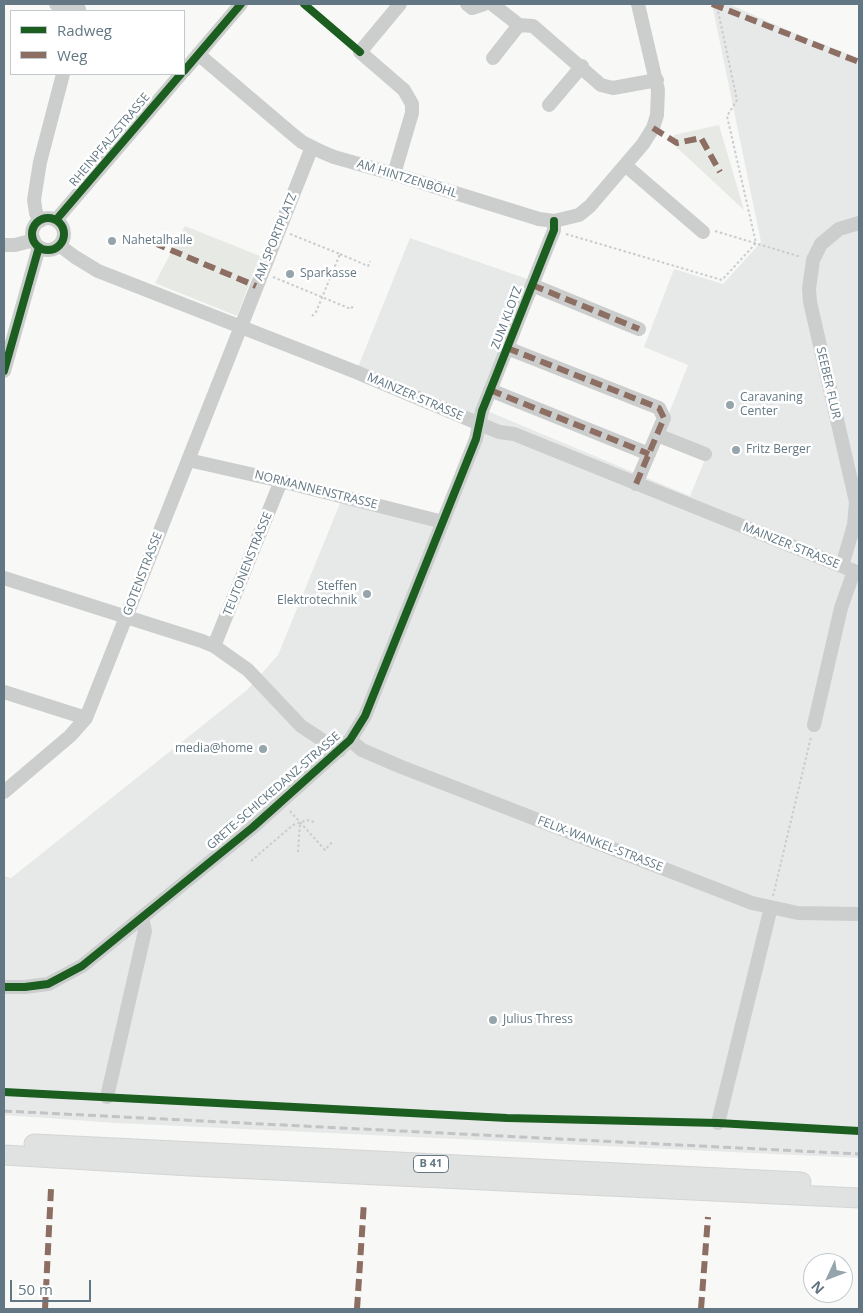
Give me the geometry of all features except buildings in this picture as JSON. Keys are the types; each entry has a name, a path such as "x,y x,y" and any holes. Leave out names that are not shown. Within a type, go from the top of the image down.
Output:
{"highway":[{"name":"B 41","path":"4,1142 859,1185"},
{"name":"B 41","path":"4,1155 190,1166 859,1198"}],"street":[{"path":"56,4 80,8"},
{"path":"185,70 241,4"},
{"path":"394,174 412,113 411,100 404,90 360,52 400,4"},
{"path":"467,4 472,8 484,4"},
{"path":"492,4 519,25 533,26 582,66 601,85 613,88 657,80"},
{"name":"AM HINTZENBÖHL","path":"198,54 292,134 312,147 334,157 394,174 554,226 579,215 590,206 643,144 653,128 658,105 657,80 638,4"},
{"path":"493,58 519,25"},
{"path":"548,104 582,66"},
{"path":"40,221 36,213 34,200 40,162 63,75"},
{"name":"RHEINPFALZSTRASSE","path":"56,220 180,75"},
{"name":"AM SPORTPLATZ","path":"241,327 312,147"},
{"path":"625,166 703,232"},
{"path":"4,245 36,243 50,250 60,245 64,232 56,220 48,218 40,221 33,229 36,243 4,372"},
{"name":"SEEBER FLUR","path":"814,725 841,608 852,570 856,502 810,302 810,272 813,260 821,244 830,235 839,229 859,223"},
{"name":"ZUM KLOTZ","path":"480,424 482,411 554,226"},
{"name":"MAINZER STRASSE","path":"60,245 75,257 98,270 499,432 514,434 852,570"},
{"name":"ZUM KLOTZ","path":"532,285 639,329"},
{"name":"GOTENSTRASSE","path":"4,792 70,736 86,718 241,327"},
{"path":"508,348 659,408 664,418 636,484"},
{"path":"490,390 649,454"},
{"name":"GRETE-SCHICKEDANZ-STRASSE","path":"4,987 48,984 71,974 96,956 282,801 350,740 365,716 476,439 480,424"},
{"path":"657,435 705,454"},
{"name":"NORMANNENSTRASSE","path":"188,460 281,481 443,522"},
{"name":"TEUTONENSTRASSE","path":"214,646 281,481"},
{"path":"4,578 202,640 214,646 248,670 301,726 339,751"},
{"path":"4,692 86,718"},
{"name":"FELIX-WANKEL-STRASSE","path":"350,740 362,750 399,766 752,903 798,913 859,914"},
{"path":"718,1123 771,907"},
{"path":"107,1097 145,931 142,918"}],"path":[{"path":"304,4 360,52"},
{"path":"717,6 737,100 727,116 756,243"},
{"path":"554,226 722,280 756,243"},
{"path":"279,230 368,266 370,261"},
{"path":"703,232 717,231 813,260"},
{"path":"312,243 314,239"},
{"path":"312,316 316,312 340,254"},
{"path":"262,273 351,309 354,304"},
{"path":"295,286 297,281"},
{"path":"771,907 814,725"},
{"path":"282,801 324,850 333,842"},
{"path":"251,861 293,825 307,820 314,822"},
{"path":"298,852 300,823"}],"shaded area":[{"path":"712,4 729,4 799,35 859,58 859,1158 116,1123 4,1115 4,876 11,878 247,690 278,655 343,496 443,521 480,424 356,372 410,238 536,282 485,410 690,496 709,450 662,431 688,365 644,347 674,269 723,284 761,242"},
{"path":"719,125 744,210 673,144 674,135"},
{"path":"185,226 260,256 237,316 155,283"}],"railway":[{"path":"4,1111 859,1154"}],"marked path":[{"path":"712,4 859,62"},
{"path":"653,128 677,143 701,138 720,172"},
{"path":"161,240 159,245 256,286"},
{"path":"532,285 639,329"},
{"path":"507,348 659,408 664,418 636,484"},
{"path":"490,390 649,454"},
{"path":"45,1309 51,1189"},
{"path":"357,1309 364,1202"},
{"path":"701,1309 708,1217"}],"cycle path":[{"path":"185,70 241,4"},
{"path":"304,4 360,52"},
{"path":"56,220 180,75"},
{"path":"48,218 59,223 64,234 59,245 48,250 37,245 32,234 37,223 48,218"},
{"path":"4,987 48,984 82,966 253,827 350,740 365,716 476,439 482,411 554,230 554,221"},
{"path":"4,371 39,247"},
{"path":"4,1092 507,1118 718,1123 859,1131"}],"place":[{"name":"Nahetalhalle","path":"112,241"},
{"name":"Sparkasse","path":"290,274"},
{"name":"Caravaning Center","path":"730,405"},
{"name":"Fritz Berger","path":"736,450"},
{"name":"Steffen Elektrotechnik","path":"367,594"},
{"name":"media@home","path":"263,749"},
{"name":"Julius Thress","path":"493,1020"}]}
